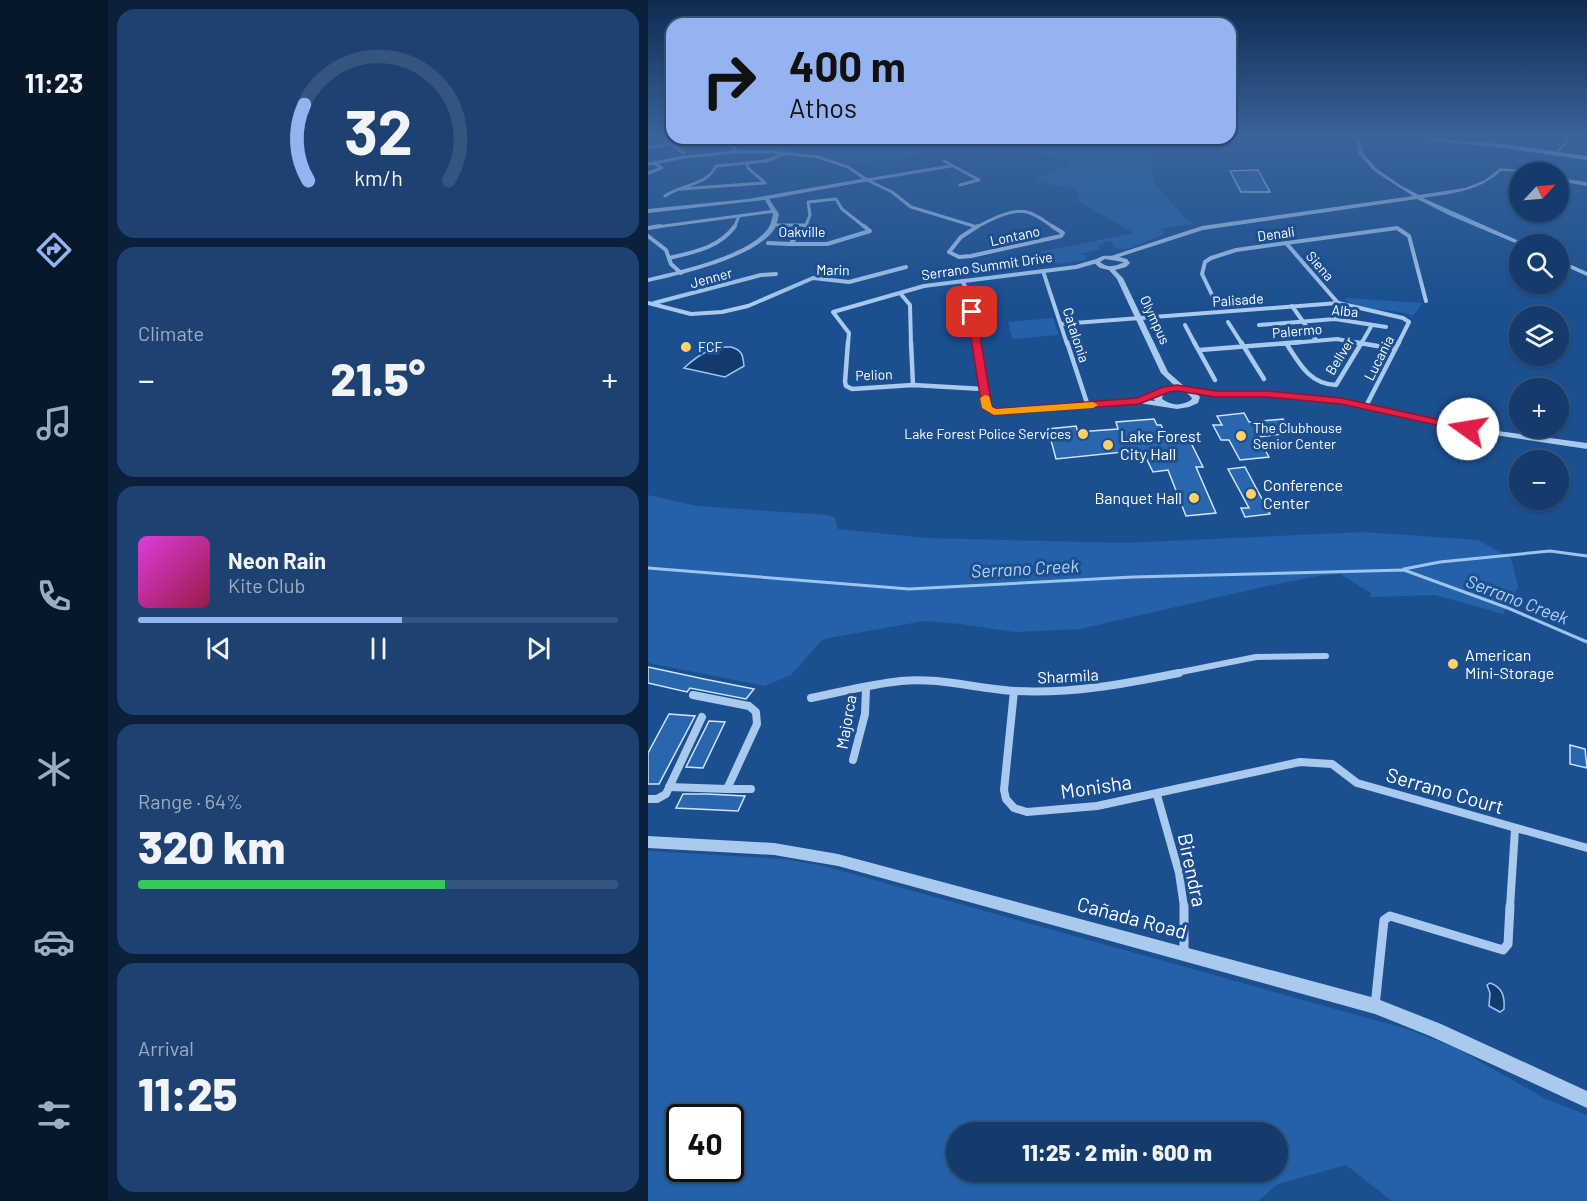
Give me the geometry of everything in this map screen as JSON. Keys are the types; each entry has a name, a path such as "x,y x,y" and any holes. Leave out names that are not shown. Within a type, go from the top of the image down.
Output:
{"street":[{"path":"665,196 671,192"},
{"path":"648,211 799,192"},
{"path":"892,192 911,207 976,227"},
{"path":"1409,192 1509,238"},
{"name":"Serrano Summit Drive","path":"1076,267 1099,264 1104,257 1145,248 1202,228 1444,192"},
{"path":"648,280 681,273 715,262 746,248 765,235 773,225 775,211 766,198"},
{"name":"Oakville","path":"768,243 833,243 870,231 843,209 834,198 808,202 811,215 808,225"},
{"path":"648,228 775,211"},
{"name":"Lontano","path":"1023,211 1029,212 1063,233 1061,236 1042,242 971,256 959,257 949,252 952,244 976,227 1001,216 1023,211"},
{"path":"669,258 712,246 735,230 739,216"},
{"path":"773,225 808,225"},
{"path":"789,244 808,225"},
{"name":"Denali","path":"1216,303 1200,274 1201,268 1207,261 1236,250 1397,228 1409,236 1426,301"},
{"path":"648,236 666,250 671,264 681,273"},
{"name":"Siena","path":"1286,243 1338,303"},
{"name":"Serrano Summit Drive","path":"833,312 924,286 1099,264 1110,268 1125,264 1145,248"},
{"path":"1114,256 1125,264 1120,278"},
{"path":"1569,266 1587,274"},
{"name":"Marin","path":"650,303 691,314 727,312 748,306 810,279 826,278 849,282 906,267"},
{"name":"Olympus","path":"1110,268 1120,278 1165,373 1182,388"},
{"name":"Catalonia","path":"1043,271 1088,406"},
{"name":"Jenner","path":"650,303 761,275 776,274"},
{"path":"962,281 969,293 987,408 994,412 1139,401 1181,407 1216,394"},
{"path":"900,293 910,305 913,385"},
{"name":"Palisade","path":"1061,324 1338,303"},
{"name":"Lucania","path":"1338,303 1405,318 1409,322 1366,406"},
{"path":"1292,306 1317,340"},
{"name":"Pelion","path":"833,312 849,333 846,386 852,389 913,385 983,389"},
{"name":"Alba","path":"1259,325 1335,319 1386,327"},
{"path":"1228,322 1264,379"},
{"path":"1185,325 1215,380"},
{"name":"Bellver","path":"1286,343 1314,381 1328,385 1339,383 1372,325"},
{"name":"Palermo","path":"1200,350 1337,339 1395,349"},
{"path":"1162,404 1159,401 1165,373"},
{"path":"1139,401 1160,392 1182,388 1216,394 1304,396 1366,406 1507,436 1587,446"},
{"path":"1191,391 1196,397 1195,401"},
{"name":"Sharmila","path":"811,698 902,681 929,680 1014,691 1065,691 1112,686 1256,657 1326,656"},
{"name":"Majorca","path":"853,760 865,714 866,689"},
{"name":"Monisha","path":"1014,691 1004,790 1006,799 1014,808 1028,812 1097,806 1157,795 1300,762"},
{"path":"693,695 749,706 756,712 757,724 727,789"},
{"path":"648,799 661,798 669,787 702,717"},
{"name":"Serrano Court","path":"1300,762 1332,764 1358,783 1587,848"},
{"path":"669,787 751,789"},
{"name":"Birendra","path":"1157,795 1179,873 1185,906 1184,954"},
{"path":"1375,1006 1384,920 1390,916 1494,949 1503,950 1508,944 1515,828"},
{"name":"Cañada Road","path":"648,842 774,849 838,860 1375,1006 1435,1030 1587,1100"}],"shaded area":[{"path":"1078,192 1162,192 1186,220 1196,223 1160,229 1164,234 1131,248 1117,249 1110,241 1098,246 1100,249 1080,254 1087,257 1083,261 1053,263 1055,258 1040,252 1134,233 1076,200 1079,196"},
{"path":"1344,299 1422,303 1413,316 1359,306"},
{"path":"1053,318 1059,335 1012,339 1008,322"},
{"path":"731,347 741,354 744,366 725,377 684,368 706,352"},
{"path":"648,495 697,506 828,515 835,518 838,529 926,538 1123,543 1364,532 1478,540 1511,558 1518,587 1503,614 1435,595 1370,597 1371,593 1340,574 1267,586 1080,629 1014,632 924,621 823,639 791,675 765,686 648,663"},
{"path":"648,851 784,859 824,866 1407,1029 1456,1048 1546,1099 1587,1115 1587,1201 1392,1201 1346,1165 1288,1181 1288,1122 946,1122 946,1182 1285,1182 1278,1184 1258,1201 648,1201"},
{"path":"1490,983 1500,990 1503,996 1504,1009 1500,1012 1489,1006 1490,993 1487,985"}],"building":[{"name":"The Clubhouse Senior Center","path":"1244,413 1249,422 1283,419 1289,429 1290,433 1258,437 1269,457 1240,460 1229,440 1221,440 1213,425 1222,425 1217,416"},
{"name":"Lake Forest City Hall","path":"1154,419 1157,425 1161,425 1169,443 1190,441 1203,467 1196,467 1216,513 1186,516 1168,470 1153,472 1142,450 1056,459 1048,429 1076,426 1078,432 1118,429 1116,422"},
{"name":"Conference Center","path":"1245,467 1270,514 1245,517 1241,508 1249,508 1228,469"},
{"path":"648,667 754,689 746,699 690,688 687,692 648,683"},
{"path":"669,714 695,716 659,784 648,784 648,753"},
{"path":"709,721 725,722 703,768 686,767"},
{"path":"1570,745 1585,749 1587,768 1570,764"},
{"path":"683,794 745,796 738,811 676,808"}],"waterway":[{"name":"Serrano Creek","path":"1404,569 1440,562 1550,551 1587,556"},
{"name":"Serrano Creek","path":"648,568 909,589 1133,577 1404,570 1508,608 1587,642"}],"slow traffic":[{"path":"985,398 987,408 994,412 1093,405"}],"place":[{"name":"FCF","path":"686,347"},
{"name":"Lake Forest Police Services","path":"1083,434"},
{"name":"The Clubhouse Senior Center","path":"1241,436"},
{"name":"Lake Forest City Hall","path":"1108,445"},
{"name":"Conference Center","path":"1251,494"},
{"name":"Banquet Hall","path":"1194,498"},
{"name":"American Mini-Storage","path":"1453,664"}],"route":[{"path":"972,312 987,408 994,412 1139,401 1167,389 1182,388 1216,394 1304,396 1341,401 1468,429"}]}
